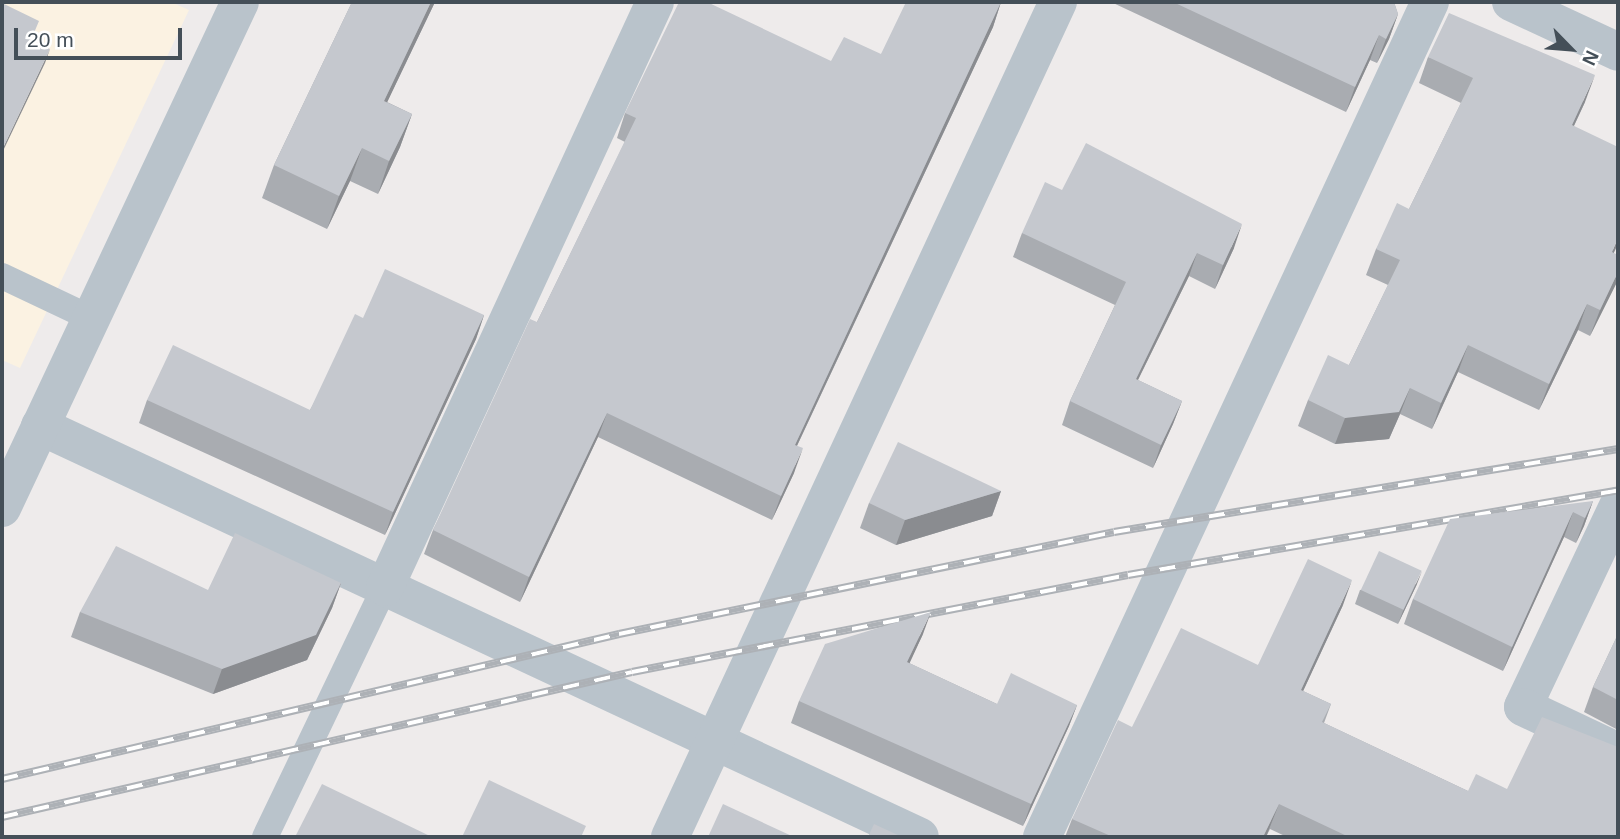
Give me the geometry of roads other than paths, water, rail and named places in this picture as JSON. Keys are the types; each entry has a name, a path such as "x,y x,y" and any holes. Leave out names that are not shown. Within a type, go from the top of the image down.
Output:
{"street":[{"path":"2,508 240,2"},
{"path":"385,587 655,2"},
{"path":"670,837 1058,2"},
{"path":"1042,837 1430,2"},
{"path":"1511,2 1618,52"},
{"path":"40,426 920,837"},
{"path":"1618,506 1523,707 1618,752"}],"lane":[{"path":"2,276 91,318"},
{"path":"265,837 385,587"}],"railway":[{"path":"2,779 619,634 1114,532 1618,449"},
{"path":"2,817 632,672 1128,575 1618,490"}]}
